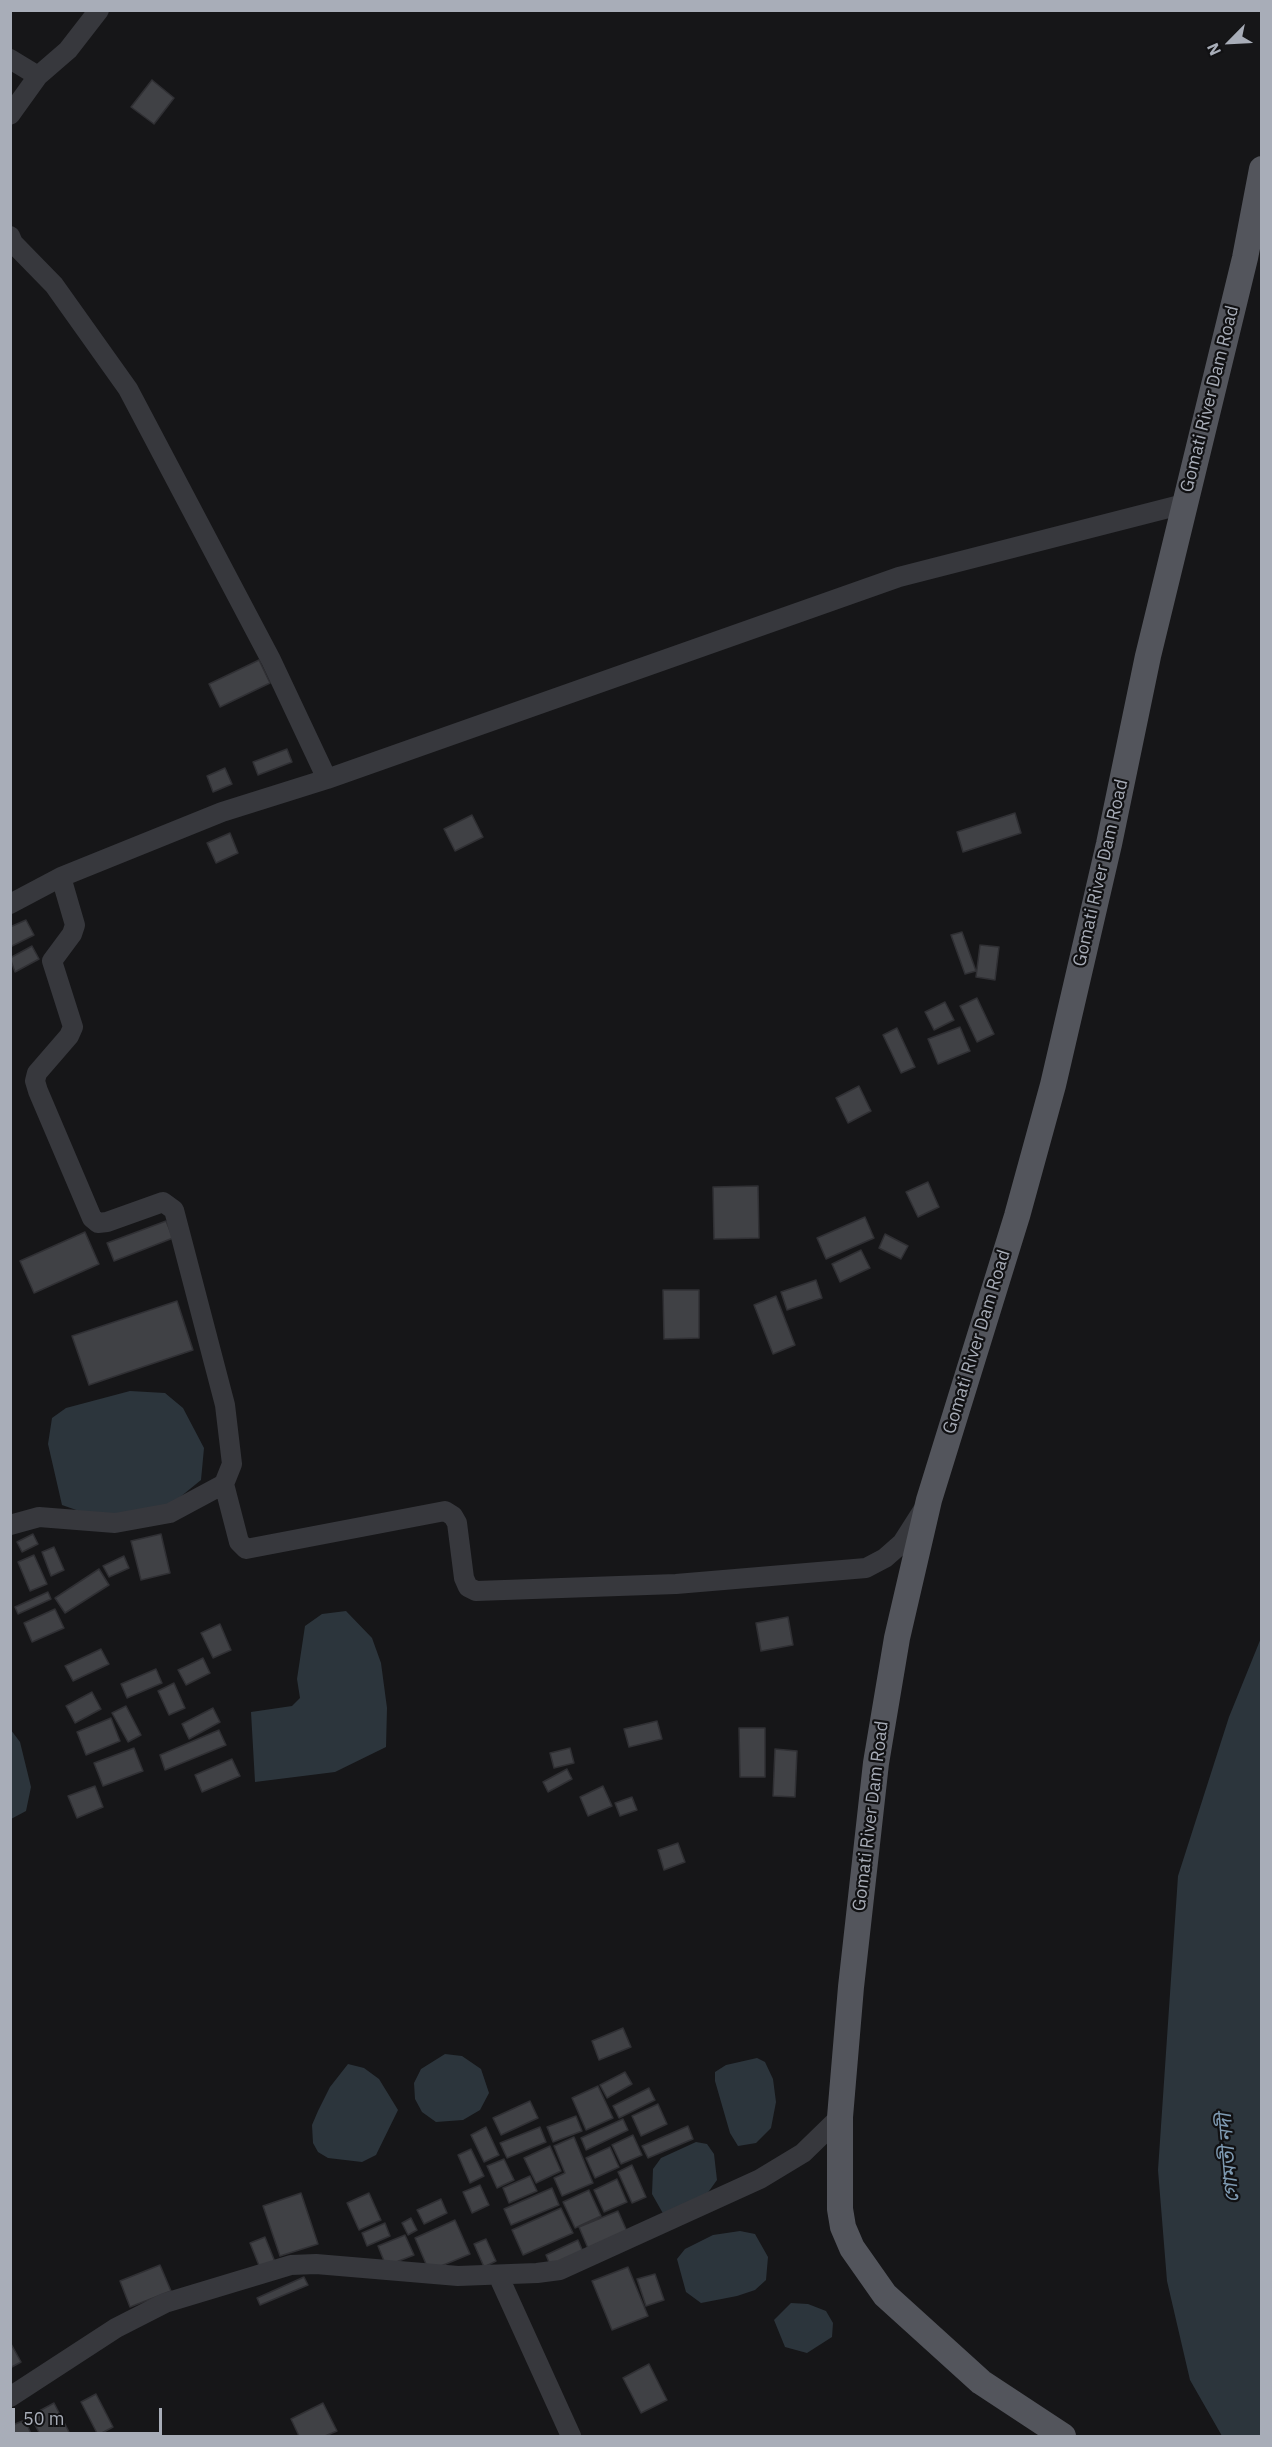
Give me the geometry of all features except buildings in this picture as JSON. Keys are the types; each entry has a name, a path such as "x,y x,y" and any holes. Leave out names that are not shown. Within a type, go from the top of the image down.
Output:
{"main road":[{"name":"Gomati River Dam Road","path":"1063,2436 981,2382 885,2295 867,2273 852,2248 842,2218 840,2117 851,1987 876,1763 897,1638 929,1500 1017,1216 1053,1085 1184,504 1245,258 1262,169"}],"street":[{"path":"10,116 38,76 68,50 99,10"},
{"path":"10,59 38,76"},
{"path":"10,236 13,243 54,285 128,390 271,660 327,779"},
{"path":"10,904 61,877 222,812 327,779 899,577 1184,504"},
{"path":"61,877 75,925 72,934 52,961 73,1027 69,1036 37,1073 35,1081 92,1218 98,1222 107,1222 163,1202 170,1204 174,1210 225,1405 232,1464 224,1484 239,1542 246,1549 445,1511 453,1516 457,1523 464,1578 468,1587 476,1591 676,1584 866,1568 885,1558 902,1543 929,1500"},
{"path":"10,1525 39,1517 115,1523 170,1513 224,1484"},
{"path":"10,2397 116,2328 165,2303 291,2265 315,2264 458,2276 560,2270 760,2179 803,2153 840,2117"},
{"path":"498,2275 571,2436"}],"water":[{"path":"130,1391 165,1393 183,1408 204,1448 201,1480 174,1502 145,1515 102,1519 62,1505 48,1444 52,1418 66,1408"},
{"path":"346,1611 372,1638 381,1663 387,1708 386,1747 335,1772 255,1782 251,1712 292,1706 300,1698 297,1679 305,1626 322,1614"},
{"name":"গোমতী নদী","path":"1261,1638 1261,2436 1222,2436 1190,2380 1167,2281 1158,2170 1178,1876 1229,1717"},
{"path":"11,1730 20,1742 31,1787 26,1811 11,1819"},
{"path":"445,2054 462,2056 481,2069 489,2093 480,2110 463,2120 436,2122 422,2112 415,2099 414,2083 421,2069"},
{"path":"757,2058 765,2062 773,2079 776,2102 771,2128 756,2143 738,2146 730,2133 715,2081 715,2072 726,2065"},
{"path":"348,2064 364,2068 379,2079 398,2110 376,2155 362,2162 328,2158 318,2152 313,2143 312,2125 318,2111 330,2087"},
{"path":"696,2142 707,2144 714,2154 717,2180 704,2198 665,2217 652,2194 653,2169 661,2158"},
{"path":"740,2231 755,2234 768,2257 766,2280 755,2290 701,2303 686,2292 677,2259 685,2249 713,2235"},
{"path":"791,2303 808,2304 826,2311 833,2323 832,2337 807,2353 785,2347 774,2320"}]}
